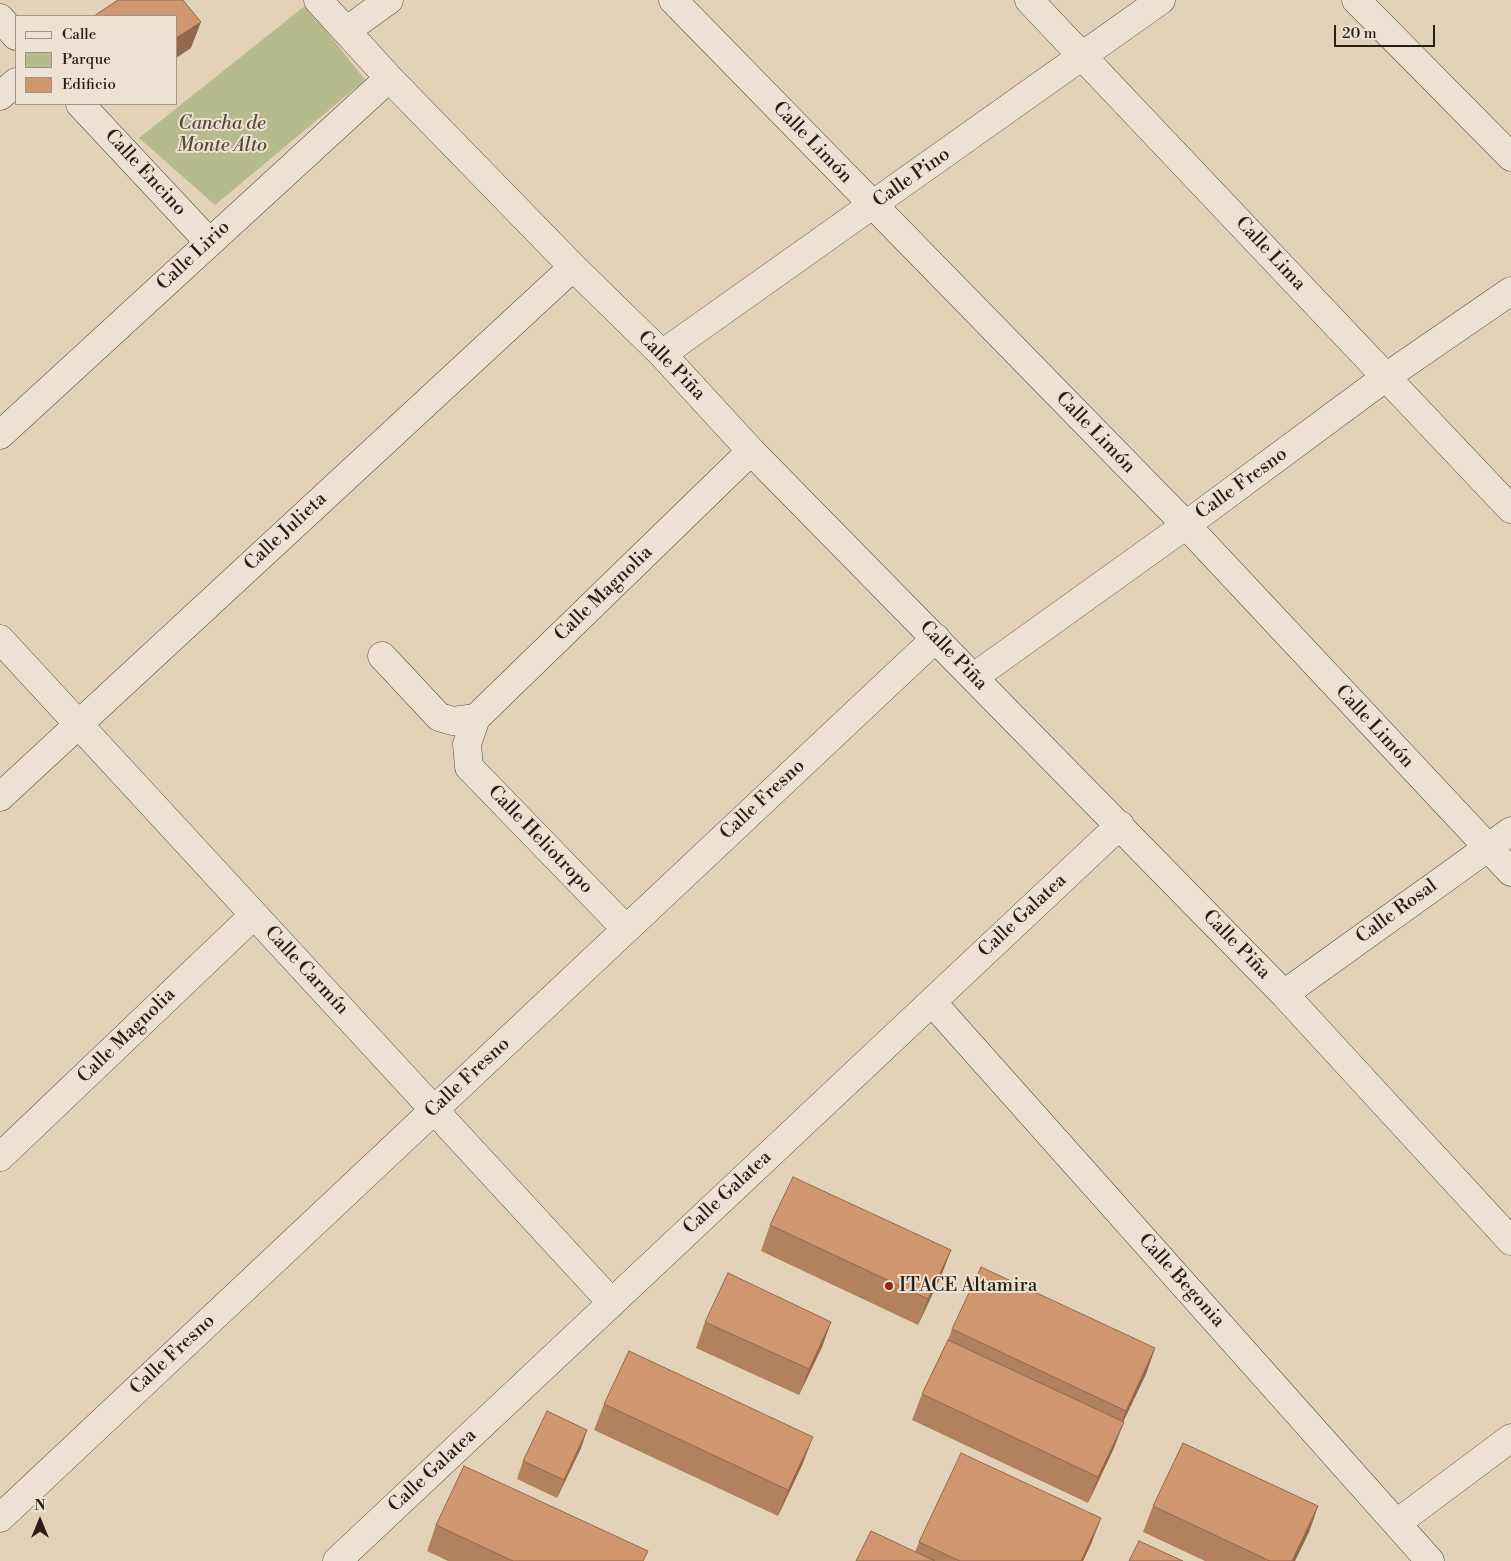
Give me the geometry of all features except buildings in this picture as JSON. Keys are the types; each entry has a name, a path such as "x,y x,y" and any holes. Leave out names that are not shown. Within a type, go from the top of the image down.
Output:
{"street":[{"name":"Calle Piña","path":"318,0 389,78 572,267 662,354 751,451 1284,994 1511,1240"},
{"path":"346,31 389,0"},
{"name":"Calle Limón","path":"673,0 1186,525 1511,872"},
{"name":"Calle Lima","path":"1029,0 1511,509"},
{"name":"Calle Pino","path":"662,354 1161,0"},
{"path":"1356,0 1511,157"},
{"path":"0,18 15,35"},
{"name":"Calle Lirio","path":"0,435 389,78"},
{"path":"0,96 15,83"},
{"name":"Calle Encino","path":"81,105 209,242"},
{"name":"Calle Julieta","path":"0,797 572,267"},
{"name":"Calle Fresno","path":"974,677 1186,525 1386,377 1511,291"},
{"name":"Calle Magnolia","path":"467,744 476,718 751,451"},
{"name":"Calle Fresno","path":"0,1518 936,638"},
{"name":"Calle Carmín","path":"0,639 612,1303"},
{"path":"382,656 439,717 453,721 476,718"},
{"name":"Calle Heliotropo","path":"467,744 469,767 626,929"},
{"name":"Calle Galatea","path":"337,1561 1120,826"},
{"name":"Calle Rosal","path":"1284,994 1511,831"},
{"name":"Calle Magnolia","path":"0,1157 254,914"},
{"name":"Calle Begonia","path":"932,1002 1430,1561"},
{"path":"1397,1523 1511,1438"}],"green space":[{"name":"Cancha de Monte Alto","path":"306,5 365,80 215,205 139,138"}],"place":[{"name":"ITACE Altamira","path":"889,1286"}]}
